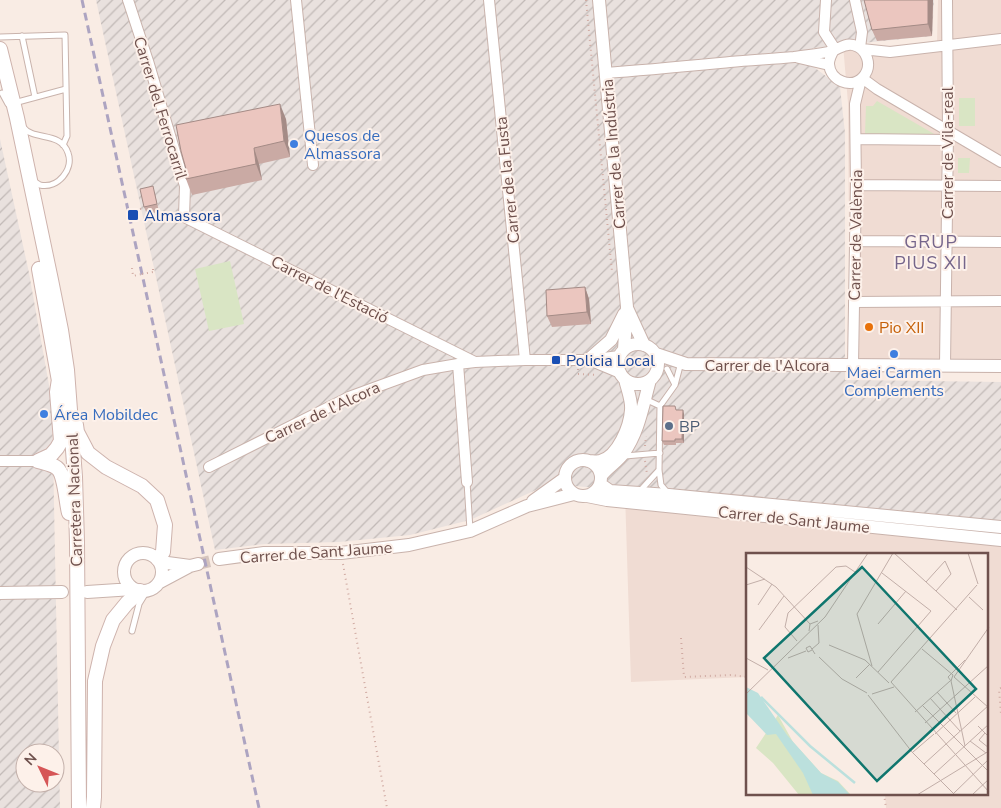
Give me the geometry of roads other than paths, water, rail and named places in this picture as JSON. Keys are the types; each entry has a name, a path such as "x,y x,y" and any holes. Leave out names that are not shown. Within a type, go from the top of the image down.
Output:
{"main road":[{"name":"Carretera Nacional","path":"0,49 17,118 61,330 63,375 75,477 79,808"},
{"name":"Carretera Nacional","path":"1,89 63,375 62,402 68,476 70,808"},
{"path":"38,461 51,455 61,441 57,392 63,375"},
{"path":"63,375 73,391 77,432 88,453 106,467 142,486 156,500 164,525 163,552 159,561"},
{"path":"38,461 57,468 62,472 68,513"},
{"path":"93,808 94,681 103,646 113,620 127,602 140,590"}],"street":[{"name":"Carrer del Ferrocarril","path":"128,0 185,186 184,217"},
{"path":"296,0 313,165"},
{"name":"Carrer de la Fusta","path":"489,0 525,360"},
{"name":"Carrer de la Indústria","path":"599,0 627,308 622,352"},
{"path":"826,0 824,32 835,50"},
{"path":"855,0 862,32 861,48 866,54 868,61 867,70 862,78 853,83 843,82 833,76 829,66 830,57 835,50 848,44 861,48 890,52 1001,39"},
{"name":"Carrer de Vila-real","path":"945,366 948,136 947,0"},
{"path":"606,73 793,57 835,50"},
{"path":"868,61 890,52"},
{"path":"793,57 829,66"},
{"path":"862,78 948,136 1001,162"},
{"name":"Carrer de València","path":"853,365 856,241 856,104 862,78"},
{"path":"843,82 856,104"},
{"path":"856,139 948,136"},
{"path":"856,185 1001,186"},
{"name":"Carrer de l'Estació","path":"184,217 475,362"},
{"path":"856,241 1001,242"},
{"path":"854,302 1001,301"},
{"path":"583,360 611,340 627,308"},
{"name":"Carrer de la Indústria","path":"627,308 644,344"},
{"path":"644,344 656,354 658,374 645,399 638,428 622,456 606,469 597,489 587,496 574,494 567,487 565,478 569,468 578,461 602,461 615,452 626,434 631,408 623,376 618,365 622,352 629,346 644,344"},
{"name":"Carrer de l'Alcora","path":"209,467 349,397 423,370 475,362 583,360 622,352"},
{"name":"Carrer de l'Alcora","path":"656,354 683,365 1001,366"},
{"name":"Carrer de l'Alcora","path":"583,360 623,376"},
{"path":"458,364 467,482"},
{"path":"623,376 629,382 637,384 646,382 658,374 683,365"},
{"path":"0,461 38,461"},
{"path":"588,461 597,467 600,480"},
{"name":"Carrer de Sant Jaume","path":"527,506 565,478"},
{"name":"Carrer de Sant Jaume","path":"600,480 610,491 1001,527"},
{"name":"Carrer de Sant Jaume","path":"219,559 264,553 341,553 409,546 470,531 527,506 574,494"},
{"name":"Carrer de Sant Jaume","path":"587,496 607,500 1001,540"},
{"path":"87,592 140,590 154,588 160,582 194,565 159,561 148,553 137,554 128,560 124,571 104,591"},
{"path":"159,561 162,572 160,582"},
{"path":"124,571 126,581 140,590"},
{"path":"0,593 62,592"}],"lane":[{"path":"0,37 65,34 67,136 63,145"},
{"path":"22,36 35,98"},
{"path":"1,89 8,103 22,168 30,179 40,185 51,184 61,180 67,172 70,161 68,152 56,139 34,134 26,130 17,118"},
{"path":"13,104 66,89"},
{"path":"669,495 661,485 659,470 660,406 675,385 683,365"},
{"path":"658,374 675,385"},
{"path":"645,399 660,406"},
{"path":"622,456 660,453"},
{"path":"638,493 659,470"},
{"path":"467,482 470,531"},
{"path":"132,632 139,604 140,590"}],"tunnel":[{"path":"198,564 219,559"}],"railway":[{"path":"82,0 259,808"}],"place":[{"name":"Quesos de Almassora","path":"294,144"},
{"name":"Almassora","path":"133,215"},
{"name":"Pio XII","path":"869,327"},
{"name":"Maei Carmen Complements","path":"894,354"},
{"name":"Policia Local","path":"556,360"},
{"name":"Área Mobildec","path":"44,414"},
{"name":"BP","path":"669,426"}],"district":[{"name":"GRUP PIUS XII","path":"931,252"}]}
